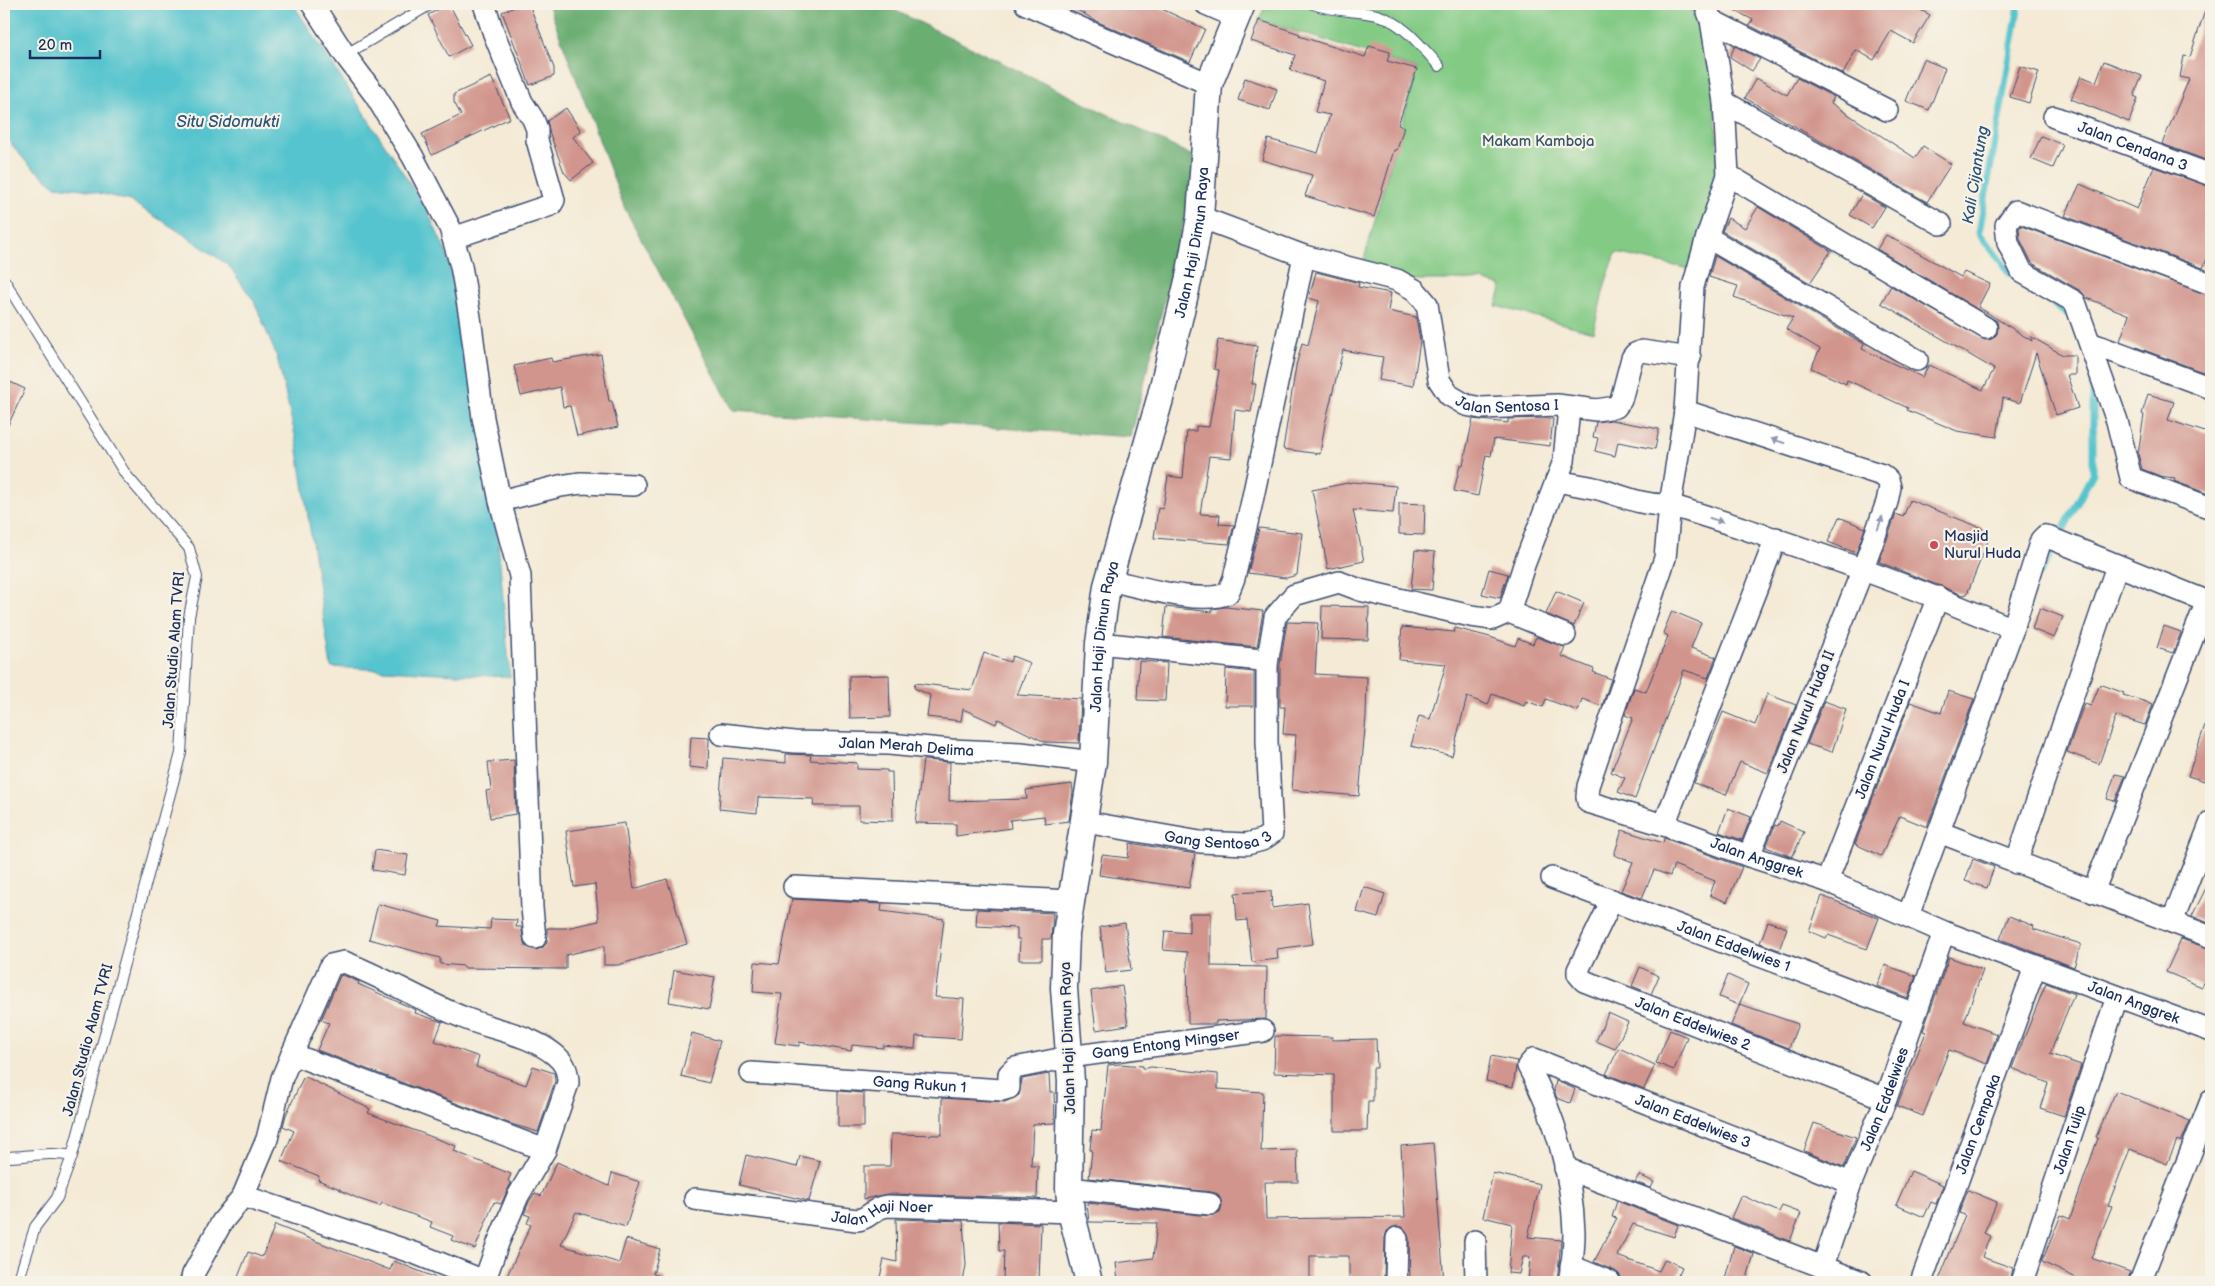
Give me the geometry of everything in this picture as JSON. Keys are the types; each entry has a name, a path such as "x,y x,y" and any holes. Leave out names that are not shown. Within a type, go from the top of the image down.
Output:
{"street":[{"path":"312,4 345,55 375,95 413,157 450,228 453,238 468,308 483,418 500,501 520,576 532,908 535,938"},
{"path":"453,238 551,205 554,200 537,140 534,118 522,102 494,34 484,4"},
{"path":"1026,4 1209,84"},
{"path":"1206,4 1239,10"},
{"name":"Jalan Haji Dimun Raya","path":"1089,1282 1070,1200 1071,1081 1064,988 1066,934 1093,762 1099,643 1108,580 1171,358 1200,217 1209,84 1239,10"},
{"path":"1655,505 1685,411 1690,358 1693,288 1707,237 1728,175 1724,102 1708,12"},
{"path":"1708,12 1887,110"},
{"path":"1724,102 1941,224"},
{"name":"Jalan Cendana 3","path":"2054,117 2211,175"},
{"path":"1728,175 1986,328"},
{"path":"2211,284 2016,211 2006,225 2008,243 2022,272 2075,302 2117,421 2129,476 2211,508"},
{"name":"Jalan Sentosa I","path":"1200,217 1304,256 1397,280 1415,290 1423,297 1427,304 1439,380 1449,394 1466,405 1481,408 1557,405 1596,410 1616,407 1621,400 1632,358 1635,354 1642,351 1690,358"},
{"path":"1707,237 1917,360"},
{"path":"1108,580 1202,598 1220,597 1228,593 1234,578 1253,497 1304,256"},
{"path":"2090,343 2211,388"},
{"path":"1099,643 1261,660 1267,664 1275,617 1294,595 1339,582 1360,590 1493,620 1509,612 1524,565 1564,461 1569,408"},
{"name":"Jalan Nurul Huda II","path":"1685,411 1882,475 1888,480 1890,487 1887,502 1863,569 1749,856"},
{"path":"1556,481 1600,490 1776,538 1938,597 2013,629"},
{"path":"500,501 560,486 581,483 634,485"},
{"name":"Jalan Anggrek","path":"1655,505 1665,558 1591,777 1587,797 1588,802 1664,825 1749,856 1827,881 1944,932 2211,1031"},
{"path":"1908,916 2013,629 2041,540 2044,536 2209,602 2093,892"},
{"path":"1664,825 1776,538"},
{"path":"2016,863 2117,566"},
{"name":"Jalan Nurul Huda I","path":"1827,881 1938,597"},
{"path":"1509,612 1565,635"},
{"name":"Gang Sentosa 3","path":"1085,822 1200,842 1247,844 1262,840 1272,833 1267,742 1267,664"},
{"name":"Jalan Merah Delima","path":"721,734 794,742 889,744 951,750 1020,753 1093,762"},
{"path":"2172,922 2211,822"},
{"path":"1939,832 2211,937"},
{"name":"Jalan Eddelwies 1","path":"1552,878 1915,1014"},
{"path":"794,887 1071,901"},
{"name":"Jalan Eddelwies 2","path":"1612,900 1578,970 1578,974 1584,982 1886,1099"},
{"name":"Jalan Eddelwies","path":"1823,1266 1851,1184 1886,1099 1944,932"},
{"path":"191,1282 193,1274 222,1222 243,1196 267,1139 282,1078 331,965 344,962 461,1017 530,1040 553,1053 564,1063 568,1074 568,1083 545,1150 518,1196 484,1282 418,1254 243,1196"},
{"name":"Jalan Cempaka","path":"1921,1282 2035,967"},
{"name":"Jalan Tulip","path":"2022,1282 2117,997"},
{"name":"Gang Entong Mingser","path":"1069,1057 1263,1031"},
{"path":"292,1054 545,1150"},
{"name":"Gang Rukun 1","path":"751,1073 1002,1090 1009,1088 1009,1074 1016,1068 1069,1057"},
{"name":"Jalan Eddelwies 3","path":"1565,1168 1540,1086 1528,1066 1534,1059 1851,1184"},
{"path":"2140,1282 2211,1101"},
{"path":"1610,1282 1570,1274 1574,1232 1565,1168 1862,1282"},
{"name":"Jalan Haji Noer","path":"695,1199 857,1220 864,1219 877,1207 888,1206 1070,1200 1210,1204"},
{"path":"1396,1282 1397,1238"},
{"path":"1475,1241 1476,1282"}],"lane":[{"path":"345,55 431,4"},
{"path":"1313,4 1325,8 1379,15 1406,31 1439,66"},
{"name":"Jalan Studio Alam TVRI","path":"4,280 126,476 188,548 197,577 188,617 182,753 72,1156 57,1198 35,1227 18,1282"},
{"path":"4,1157 25,1157 46,1153 72,1156"}],"green space":[{"path":"548,4 882,4 1199,159 1131,437 733,410 625,209"},
{"name":"Makam Kamboja","path":"1266,4 1691,4 1706,31 1712,67 1720,179 1689,269 1616,253 1606,281 1593,332 1496,306 1502,286 1482,280 1402,280 1361,270 1417,69 1259,20"}],"water":[{"name":"Situ Sidomukti","path":"4,4 293,4 426,208 446,252 459,308 497,530 510,677 331,667 297,444 277,357 254,301 228,265 130,201 83,189 55,186 27,163 4,135"}],"building":[{"path":"449,4 471,45 449,57 428,15"},
{"path":"522,4 529,4 554,68 554,76 530,85 502,12"},
{"path":"1067,4 1151,4 1205,29 1190,62 1096,21"},
{"path":"1723,4 1909,4 1930,15 1913,43 1891,31 1874,60 1856,50 1843,74 1749,25 1753,20"},
{"path":"2207,4 2211,5 2211,162 2162,144 2189,79 2180,77 2184,56 2190,57"},
{"path":"1259,20 1300,34 1299,36 1365,57 1369,46 1390,52 1387,61 1417,69 1398,125 1404,127 1397,150 1394,150 1374,217 1305,196 1312,175 1262,160 1268,139 1318,153 1330,115 1315,112 1324,81 1290,70 1295,55 1251,41"},
{"path":"1735,46 1760,59 1752,71 1730,57"},
{"path":"1923,59 1945,68 1929,110 1906,101"},
{"path":"2104,61 2142,76 2134,96 2138,98 2129,122 2071,99 2081,76 2096,82"},
{"path":"2020,66 2039,72 2029,103 2010,97"},
{"path":"491,77 510,118 432,155 422,134 461,115 454,102 454,94"},
{"path":"1245,78 1277,89 1270,110 1238,100"},
{"path":"1756,78 1787,95 1797,78 1834,97 1831,103 1915,158 1923,146 1951,164 1927,202 1745,98"},
{"path":"566,108 581,131 573,137 593,163 571,180 564,172 547,121"},
{"path":"2041,136 2063,145 2053,168 2031,159"},
{"path":"2154,167 2211,187 2211,250 2203,268 2065,216 2080,184 2137,209"},
{"path":"1862,194 1885,207 1872,228 1850,215"},
{"path":"1758,207 1831,251 1810,283 1722,231 1728,218 1745,228"},
{"path":"2021,226 2211,296 2211,375 2120,341 2129,315 2087,298 2081,291 2032,263 2020,239 2019,228"},
{"path":"1886,235 1961,277 1964,272 1990,284 1978,307 2032,341 2030,336 2063,355 2075,355 2075,375 2067,375 2078,408 2056,415 2036,353 2020,403 2003,398 1997,437 1957,431 1907,410 1908,408 1847,380 1846,384 1811,368 1820,349 1786,329 1793,318 1734,297 1738,286 1709,277 1715,256 1864,344 1862,349 1922,377 1929,365 1983,390 1994,369 1881,303 1891,286 1985,340 1992,339 1997,334 1997,321 1877,249"},
{"path":"1316,272 1359,283 1358,287 1391,293 1388,311 1416,317 1420,341 1413,386 1379,380 1383,357 1343,350 1325,424 1320,454 1283,449 1296,366 1302,343 1308,345 1319,301 1309,298"},
{"path":"1218,340 1257,346 1252,384 1256,384 1251,412 1235,410 1231,458 1209,456 1200,514 1220,515 1219,524 1234,525 1229,544 1154,538 1158,508 1163,509 1168,476 1183,478 1187,431 1196,431 1196,426 1209,427 1219,370 1214,369"},
{"path":"601,354 609,401 612,401 618,427 577,436 570,406 563,407 560,387 521,396 514,366 551,358 552,362"},
{"path":"4,379 25,389 4,434"},
{"path":"2148,394 2174,402 2168,420 2211,434 2211,495 2174,481 2175,478 2160,476 2142,469 2138,454 2144,415 2142,414"},
{"path":"1473,419 1508,423 1508,419 1553,419 1550,446 1494,439 1491,456 1486,455 1478,496 1454,491 1460,465 1463,465"},
{"path":"1611,420 1659,429 1655,449 1618,442 1615,456 1595,451 1598,438 1593,437 1596,422"},
{"path":"1353,482 1396,486 1393,513 1353,510 1364,561 1328,569 1312,490"},
{"name":"Masjid Nurul Huda","path":"1910,500 1982,528 1988,541 1967,594 1963,595 1879,562 1896,514 1903,517"},
{"path":"1399,503 1425,504 1424,535 1399,534"},
{"path":"1839,517 1865,528 1856,553 1828,542"},
{"path":"1259,528 1302,533 1297,575 1286,578 1248,573"},
{"path":"1415,550 1435,552 1432,590 1411,589"},
{"path":"1489,569 1508,574 1500,598 1482,594"},
{"path":"1556,591 1584,603 1574,626 1546,614"},
{"path":"1322,606 1369,607 1368,640 1321,639"},
{"path":"1166,607 1212,612 1212,609 1226,607 1263,611 1257,647 1163,637"},
{"path":"2040,608 2063,617 2054,638 2032,629"},
{"path":"1672,611 1701,623 1691,648 1716,657 1708,678 1684,670 1635,799 1618,792 1625,778 1611,772 1633,718 1625,715 1634,688 1646,692 1668,636 1663,633"},
{"path":"1287,622 1318,623 1315,674 1367,677 1366,717 1359,796 1292,790 1296,735 1283,734 1285,707 1280,707 1280,665"},
{"path":"2164,626 2181,632 2173,653 2157,648"},
{"path":"1402,627 1454,632 1455,628 1515,646 1518,638 1533,644 1536,637 1565,647 1561,656 1594,669 1593,672 1611,679 1602,706 1582,699 1578,711 1546,699 1543,707 1526,701 1524,706 1492,694 1488,705 1467,697 1452,756 1411,746 1419,716 1430,719 1446,664 1399,660"},
{"path":"984,653 1010,662 1012,656 1030,663 1017,695 1081,699 1079,743 1045,742 998,719 996,724 963,709 961,721 927,717 930,695 914,688 915,683 972,690"},
{"path":"1139,661 1167,663 1165,701 1137,700"},
{"path":"1226,669 1254,672 1254,706 1225,706"},
{"path":"889,675 890,717 850,718 849,676"},
{"path":"2100,684 2124,693 2123,695 2153,704 2145,725 2116,716 2099,764 2067,752 2084,704 2091,706"},
{"path":"1948,691 1974,699 1927,827 1900,816 1881,856 1855,844 1910,702 1941,713"},
{"path":"1767,694 1796,705 1768,773 1740,762 1726,795 1694,783 1723,712 1755,725"},
{"path":"1824,701 1846,709 1832,752 1807,744"},
{"path":"2208,716 2211,717 2211,783 2188,776"},
{"path":"691,737 709,738 708,769 689,767"},
{"path":"786,754 811,755 810,760 857,763 857,769 887,770 887,772 892,772 893,821 859,820 859,806 813,806 814,799 758,797 757,813 719,809 723,758 786,763"},
{"path":"514,760 516,814 490,818 486,791 491,790 488,762"},
{"path":"923,760 950,762 949,801 1027,799 1026,790 1072,784 1073,791 1069,821 1045,824 1044,816 1010,820 1011,828 956,836 956,824 915,823"},
{"path":"2115,774 2125,776 2115,801 2107,799"},
{"path":"1728,808 1751,817 1742,840 1719,832"},
{"path":"1780,821 1804,832 1792,857 1766,847 1775,825 1778,826"},
{"path":"625,823 634,889 667,879 687,944 618,965 604,965 604,946 566,955 566,969 464,968 464,966 440,964 440,958 369,939 378,904 441,921 439,926 490,929 491,919 517,920 516,927 521,927 525,946 536,950 542,948 547,943 547,928 566,928 599,921 595,884 574,887 566,831"},
{"path":"1622,830 1663,843 1664,838 1742,867 1727,902 1710,895 1715,881 1674,865 1670,876 1654,870 1642,898 1621,891 1633,862 1614,855"},
{"path":"1130,843 1195,854 1189,888 1099,875 1102,855 1128,858"},
{"path":"375,850 408,855 405,875 372,870"},
{"path":"1973,859 1994,867 1987,888 1965,881"},
{"path":"2211,878 2211,924 2192,916"},
{"path":"1364,887 1385,894 1378,918 1357,912"},
{"path":"1271,891 1272,908 1308,903 1313,944 1277,949 1278,959 1252,962 1247,920 1237,921 1235,893"},
{"path":"1822,896 1879,918 1867,949 1828,935 1826,938 1809,931"},
{"path":"792,899 882,904 881,911 944,919 935,997 964,999 961,1039 916,1036 915,1049 883,1045 883,1048 852,1045 851,1051 799,1042 799,1046 775,1043 782,994 753,992 755,962 779,964"},
{"path":"977,909 1053,913 1051,939 1042,939 1042,960 1019,960 1020,939 1017,939 1017,928 976,926"},
{"path":"1189,913 1211,913 1211,966 1267,967 1266,1019 1216,1021 1216,1024 1188,1024 1187,952 1163,950 1165,931 1189,933"},
{"path":"2009,916 2034,926 2033,929 2081,944 2074,967 2000,939"},
{"path":"1768,921 1787,928 1779,950 1760,943"},
{"path":"1125,923 1131,970 1106,973 1100,927"},
{"path":"2181,939 2211,949 2211,967 2202,987 2166,972"},
{"path":"1949,957 1983,970 1964,1022 1997,1034 1987,1064 1949,1050 1923,1116 1897,1106 1926,1032 1923,1031"},
{"path":"1885,965 1916,976 1908,998 1877,986"},
{"path":"1640,967 1659,976 1651,994 1632,986"},
{"path":"674,970 715,977 709,1009 669,1002"},
{"path":"343,975 359,982 358,984 416,1010 415,1013 442,1022 435,1041 479,1057 476,1067 526,1085 533,1066 554,1073 555,1081 538,1132 508,1123 317,1050 329,1023 321,1020 340,976"},
{"path":"1728,975 1748,984 1739,1005 1719,997"},
{"path":"2046,983 2074,994 2050,1054 2081,1065 2064,1116 2040,1108 2048,1083 2012,1068"},
{"path":"1122,986 1128,1025 1096,1030 1091,991"},
{"path":"1740,1004 1798,1024 1789,1048 1731,1025"},
{"path":"1608,1013 1628,1022 1615,1049 1596,1041"},
{"path":"1670,1030 1687,1037 1674,1070 1656,1063"},
{"path":"692,1033 720,1041 709,1083 681,1076"},
{"path":"1275,1036 1332,1037 1332,1040 1376,1039 1377,1068 1373,1068 1373,1101 1368,1101 1367,1131 1334,1131 1334,1075 1274,1073"},
{"path":"1619,1048 1655,1065 1644,1089 1606,1074"},
{"path":"1491,1056 1517,1061 1513,1087 1486,1081"},
{"path":"1108,1065 1143,1066 1143,1069 1151,1067 1218,1074 1218,1089 1263,1092 1261,1151 1297,1150 1298,1182 1265,1182 1266,1219 1405,1217 1401,1146 1433,1143 1444,1282 1410,1282 1409,1238 1404,1228 1397,1226 1387,1231 1385,1237 1384,1279 1349,1279 1349,1256 1310,1256 1310,1282 1118,1282 1116,1263 1153,1258 1157,1223 1089,1222 1087,1203 1209,1216 1220,1212 1222,1205 1218,1194 1211,1192 1089,1178 1092,1130 1101,1131"},
{"path":"1049,1074 1050,1092 1054,1092 1055,1123 1033,1124 1031,1166 1038,1166 1037,1198 888,1194 864,1199 864,1166 890,1166 891,1134 942,1135 942,1098 1005,1102 1019,1095 1022,1079"},
{"path":"306,1077 370,1109 368,1113 456,1146 454,1151 511,1174 508,1181 511,1183 501,1204 494,1202 475,1249 451,1240 453,1236 430,1227 432,1222 382,1203 380,1206 359,1199 318,1180 319,1176 281,1161 294,1131 283,1126 286,1115 303,1078"},
{"path":"1556,1081 1575,1089 1570,1103 1557,1098 1554,1090"},
{"path":"838,1091 864,1093 864,1127 838,1127"},
{"path":"2116,1091 2190,1121 2181,1142 2177,1140 2167,1164 2130,1149 2108,1205 2112,1206 2091,1258 2130,1272 2128,1282 2085,1282 2042,1262 2061,1215 2070,1219 2098,1138 2096,1137"},
{"path":"1814,1123 1856,1137 1844,1167 1804,1151"},
{"path":"746,1155 797,1167 800,1156 820,1161 809,1201 739,1185"},
{"path":"557,1162 609,1186 612,1173 640,1182 626,1227 576,1212 561,1245 619,1263 626,1239 660,1249 653,1274 666,1278 666,1282 504,1282 531,1225 527,1223 530,1216 524,1214 529,1202 535,1193 541,1196"},
{"path":"1911,1171 1943,1185 1936,1204 1931,1202 1924,1217 1896,1205"},
{"path":"1493,1173 1540,1184 1528,1237 1561,1240 1557,1282 1528,1282 1530,1257 1523,1257 1519,1274 1508,1273 1512,1224 1483,1217"},
{"path":"1639,1175 1654,1182 1651,1188 1635,1182"},
{"path":"1968,1190 1997,1202 1984,1233 1990,1236 1982,1257 2013,1268 2010,1282 1938,1282 1965,1215 1959,1213"},
{"path":"1741,1195 1779,1212 1782,1206 1801,1213 1790,1241 1731,1218"},
{"path":"1617,1201 1678,1225 1674,1237 1633,1224 1617,1256 1659,1271 1665,1259 1682,1267 1677,1278 1682,1280 1682,1282 1622,1282 1620,1275 1615,1271 1594,1262 1617,1218 1612,1217"},
{"path":"896,1219 963,1221 966,1265 963,1282 879,1282 884,1259 897,1262"},
{"path":"998,1222 1041,1224 1039,1282 1003,1282 1004,1251 999,1251"},
{"path":"275,1225 390,1270 394,1261 446,1282 236,1282 248,1252 262,1257"},
{"path":"1734,1246 1754,1254 1746,1282 1724,1282"}],"waterway":[{"name":"Kali Cijantung","path":"2019,4 1979,233 2010,273 2019,279"},
{"name":"Kali Cijantung","path":"2040,294 2074,318"},
{"name":"Kali Cijantung","path":"2040,574 2093,473 2093,378"}],"place":[{"name":"Masjid Nurul Huda","path":"1934,545"}]}
